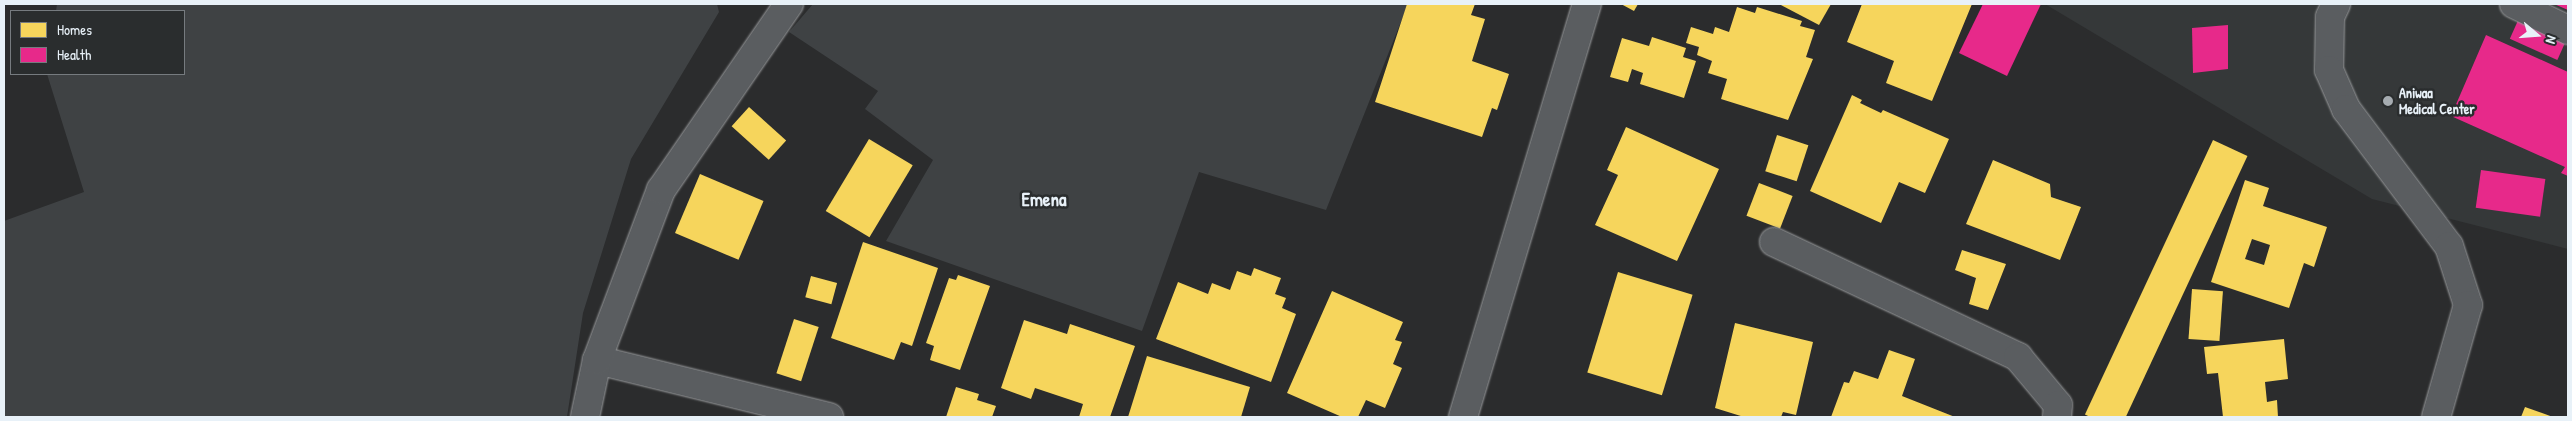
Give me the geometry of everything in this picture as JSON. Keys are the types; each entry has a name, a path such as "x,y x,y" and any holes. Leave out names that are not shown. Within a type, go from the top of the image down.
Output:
{"street":[{"path":"584,417 597,360 661,190 789,4"},
{"path":"1463,417 1587,4"},
{"path":"2336,4 2330,17 2329,70 2346,109 2449,246 2468,305 2436,417"},
{"path":"2514,4 2568,30"},
{"path":"1774,242 2018,357 2058,405 2057,417"},
{"path":"597,360 829,417"}],"shaded area":[{"path":"57,4 717,4 719,12 631,159 583,313 567,417 4,417 4,221 84,192 47,75 185,75 185,10 56,10"},
{"path":"813,4 1408,4 1326,210 1199,172 1142,331 886,241 933,160 865,109 878,91 789,32"},
{"name":"Aniwaa Medical Center","path":"2045,4 2568,4 2568,249 2372,199"}],"building: Homes":[{"path":"1407,4 1475,4 1471,15 1485,19 1472,61 1509,74 1497,110 1492,108 1482,137 1375,102"},
{"path":"1621,4 1638,4 1634,11"},
{"path":"1779,4 1831,4 1819,25"},
{"path":"1862,4 1972,4 1932,101 1886,83 1894,61 1847,42"},
{"path":"1737,7 1755,13 1757,7 1802,21 1800,26 1815,30 1806,57 1813,59 1788,120 1721,99 1727,79 1708,73 1712,61 1697,55 1699,47 1686,43 1691,27 1713,34 1715,27 1729,32"},
{"path":"1652,37 1686,48 1683,57 1696,61 1684,98 1640,84 1643,73 1632,69 1628,82 1610,77 1622,38 1649,46"},
{"path":"1852,95 1862,100 1860,103 1881,113 1883,110 1949,139 1925,193 1899,182 1881,223 1810,191"},
{"path":"749,107 786,140 769,160 732,126"},
{"path":"1626,127 1719,169 1677,261 1595,225 1618,175 1607,170"},
{"path":"1777,135 1808,145 1797,181 1765,171"},
{"path":"869,139 913,165 869,237 826,211"},
{"path":"2213,140 2247,156 2126,417 2090,417 2085,415"},
{"path":"1993,160 2050,184 2051,197 2081,207 2060,260 1966,224"},
{"path":"700,174 764,201 739,260 675,233"},
{"path":"2245,180 2269,188 2263,206 2327,227 2314,267 2304,263 2289,308 2211,282","holes":["2252,239 2270,245 2264,265 2245,259"]},
{"path":"1759,183 1793,196 1780,229 1746,216"},
{"path":"863,242 938,268 912,346 901,342 894,360 831,338"},
{"path":"1962,250 2006,264 1988,310 1969,304 1976,278 1955,270"},
{"path":"1254,268 1281,278 1275,294 1286,298 1282,308 1296,314 1271,382 1156,339 1178,282 1208,294 1212,283 1230,290 1237,271 1251,276"},
{"path":"1618,272 1693,295 1662,395 1587,372"},
{"path":"958,275 990,286 960,370 930,360 934,346 926,343 949,278 956,280"},
{"path":"811,276 837,283 831,304 805,297"},
{"path":"2192,289 2223,291 2219,341 2189,339"},
{"path":"1332,291 1403,322 1395,340 1402,342 1393,364 1402,368 1385,408 1366,400 1358,417 1342,417 1287,393"},
{"path":"794,319 819,327 801,381 776,373"},
{"path":"1024,320 1067,334 1070,324 1135,346 1110,417 1079,417 1083,404 1035,388 1031,399 1001,388"},
{"path":"1735,323 1813,342 1796,415 1783,412 1781,417 1744,417 1715,408"},
{"path":"2284,339 2288,379 2265,382 2267,402 2277,400 2278,417 2223,417 2218,373 2207,374 2204,347"},
{"path":"1889,350 1915,359 1902,396 1955,417 1831,417 1844,382 1849,383 1854,371 1878,379"},
{"path":"1147,356 1250,387 1241,417 1128,417"},
{"path":"956,387 979,394 977,400 996,406 992,417 946,417"},
{"path":"2525,407 2553,417 2521,417"}],"building: Health":[{"path":"1983,4 2041,4 2007,76 1959,53"},
{"path":"2554,4 2568,4 2568,10"},
{"path":"2520,16 2568,37 2557,60 2510,39"},
{"path":"2228,25 2228,69 2193,73 2192,28"},
{"path":"2486,35 2568,72 2568,176 2561,173 2565,167 2451,116"},
{"path":"2481,170 2545,179 2540,217 2476,208"}],"place":[{"name":"Aniwaa Medical Center","path":"2388,101"}],"district":[{"name":"Emena","path":"1044,200"}]}
